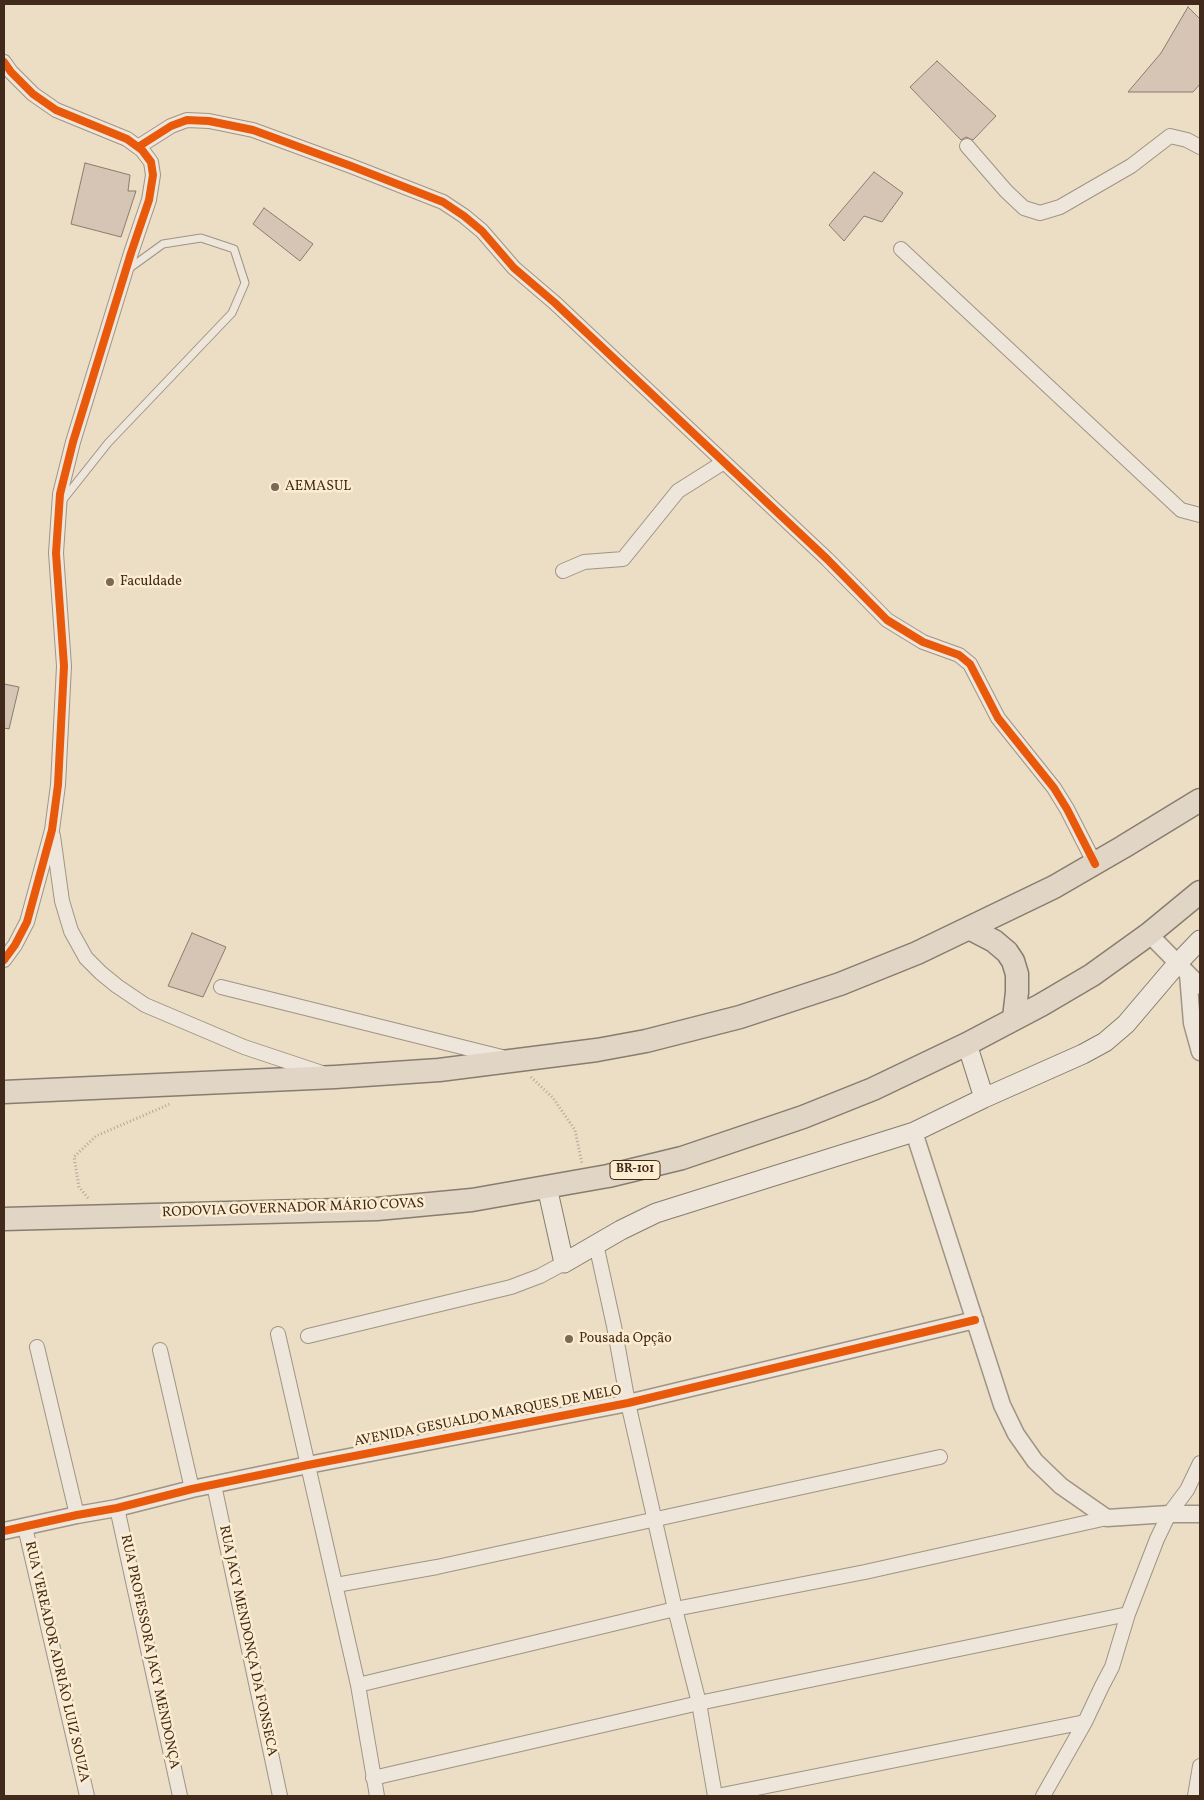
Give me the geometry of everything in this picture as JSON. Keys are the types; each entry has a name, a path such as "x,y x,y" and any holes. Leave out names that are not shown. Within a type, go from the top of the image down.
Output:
{"highway":[{"path":"4,1092 335,1078 439,1070 646,1041 740,1017 840,984 917,953 1054,887 1200,800"},
{"name":"RODOVIA GOVERNADOR MÁRIO COVAS","path":"4,1219 377,1209 472,1200 586,1180 682,1158 803,1116 873,1089 966,1044 1041,1005 1092,975 1149,934 1200,892"},
{"path":"969,928 994,941 1007,952 1013,961 1017,974 1014,1018"}],"main road":[{"path":"547,1187 564,1263 656,1213 914,1132 1105,1042 1182,969 1200,940"},
{"path":"966,1044 984,1098"}],"street":[{"path":"4,62 10,72 33,94 56,110 100,127 127,140 138,148 151,162 153,175 149,200 73,442 60,494 56,553 64,666 59,766 52,830 27,922 15,945 4,960"},
{"path":"138,148 171,126 187,120 209,121 253,130 443,202 482,231 514,268 555,303 828,559 887,620 923,642 959,655 970,664 998,718 1054,788 1095,864"},
{"path":"967,146 1006,191 1024,208 1040,213 1060,207 1131,166 1170,136 1187,140 1200,147"},
{"path":"902,249 1181,510 1200,515"},
{"path":"563,571 584,562 623,559 678,491 724,462"},
{"path":"52,830 62,901 71,931 86,958 112,982 145,1006 189,1025 244,1047 335,1078"},
{"path":"1149,934 1200,986"},
{"path":"1182,969 1192,1023 1200,1052"},
{"path":"221,988 514,1061"},
{"path":"914,1132 996,1390 1016,1434 1035,1461 1061,1486 1107,1518"},
{"path":"596,1244 628,1403 654,1519 699,1703 716,1796 1085,1722"},
{"path":"308,1336 511,1287 540,1276 564,1263"},
{"name":"AVENIDA GESUALDO MARQUES DE MELO","path":"4,1531 118,1508 192,1489 308,1464 628,1403 975,1320"},
{"path":"278,1334 358,1685 377,1796"},
{"path":"37,1347 77,1515"},
{"path":"160,1350 192,1489"},
{"path":"336,1585 437,1566 940,1458"},
{"path":"1044,1796 1085,1722 1112,1667 1128,1614 1157,1539 1169,1514 1187,1490 1200,1463"},
{"name":"RUA JACY MENDONÇA DA FONSECA","path":"214,1485 280,1796"},
{"name":"RUA PROFESSORA JACY MENDONÇA","path":"118,1508 180,1796"},
{"path":"358,1685 675,1608 865,1572 1107,1518 1200,1514"},
{"name":"RUA VEREADOR ADRIÃO LUIZ SOUZA","path":"25,1527 87,1796"},
{"path":"374,1778 699,1703 1128,1614"},
{"path":"1195,1796 1200,1766"}],"lane":[{"path":"59,505 108,443 232,312 245,283 234,249 201,238 163,244 125,272"}],"path":[{"path":"514,1061 553,1098 575,1130 586,1180"},
{"path":"103,1216 79,1187 74,1157 96,1136 174,1102"}],"building":[{"path":"1188,7 1200,19 1200,84 1193,92 1128,92 1161,53"},
{"path":"937,61 996,116 973,140 966,137 961,140 910,87"},
{"path":"85,163 130,175 128,191 136,191 121,237 71,224"},
{"path":"874,172 903,193 882,222 864,216 844,241 829,225"},
{"path":"264,208 313,244 300,261 253,224"},
{"path":"4,684 19,687 9,729 4,728"},
{"path":"192,933 226,947 203,997 168,986"}],"cycle path":[{"path":"4,62 11,72 33,94 56,110 127,139 142,150 151,162 153,175 149,200 73,442 60,494 56,553 64,666 58,785 52,830 27,922 15,945 4,960"},
{"path":"138,147 171,126 187,120 209,121 253,130 443,202 464,216 482,231 514,268 555,303 827,559 887,620 923,642 959,655 970,664 998,718 1054,788 1095,864"},
{"path":"4,1531 308,1465 628,1403 975,1320"}],"place":[{"name":"AEMASUL","path":"275,487"},
{"name":"Faculdade","path":"110,582"},
{"name":"Pousada Opção","path":"569,1339"}]}
